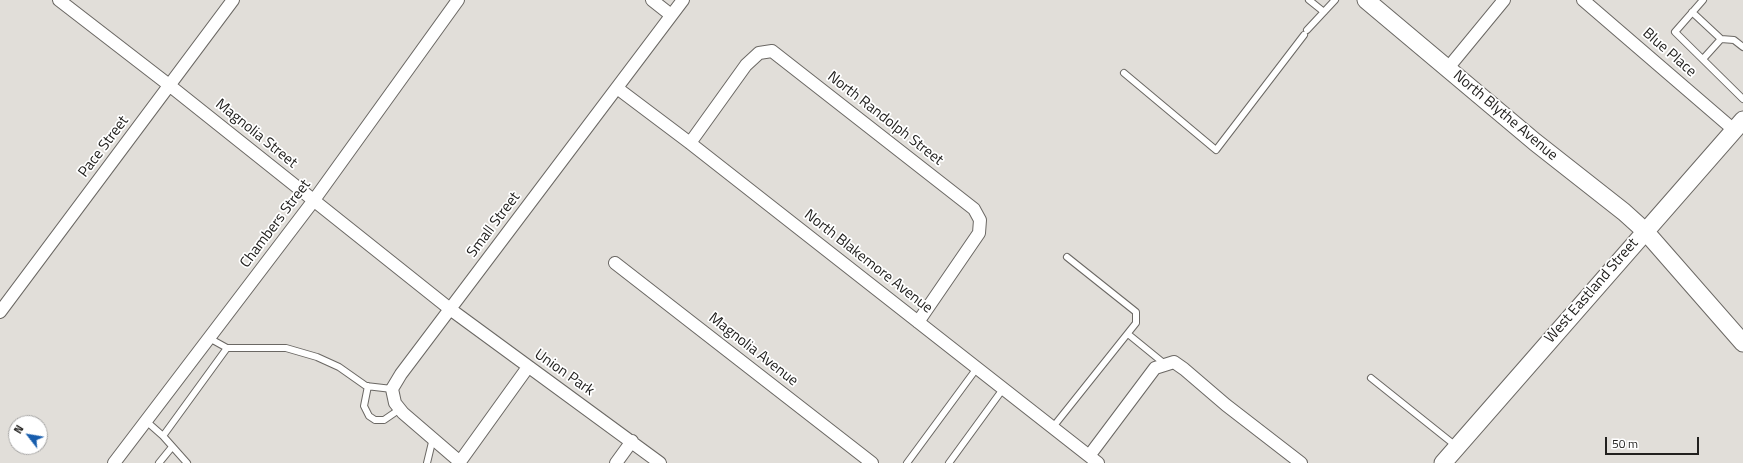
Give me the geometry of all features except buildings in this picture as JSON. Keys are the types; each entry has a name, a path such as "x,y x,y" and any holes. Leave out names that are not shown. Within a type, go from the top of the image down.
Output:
{"street":[{"name":"Magnolia Street","path":"59,0 169,85 450,309"},
{"name":"Pace Street","path":"0,312 233,0"},
{"name":"Chambers Street","path":"114,463 314,200 458,0"},
{"path":"652,0 670,15"},
{"name":"Small Street","path":"392,389 400,374 617,88 670,15 683,0"},
{"path":"1448,68 1504,0"},
{"name":"Blue Place","path":"1583,0 1738,126"},
{"name":"North Blythe Avenue","path":"1373,2 1535,142 1624,212 1644,231 1743,343"},
{"name":"North Randolph Street","path":"690,142 746,65 759,53 772,51 974,209 980,220 979,233 918,322"},
{"name":"North Blakemore Avenue","path":"617,88 690,142 1093,459"},
{"name":"West Eastland Street","path":"1443,463 1644,231 1738,126"},
{"name":"Magnolia Avenue","path":"615,263 872,463"},
{"name":"Union Park","path":"450,309 660,463"},
{"path":"1093,459 1155,368 1174,362 1226,405 1301,463"},
{"path":"392,389 395,403 400,409 459,462 528,367"},
{"path":"616,463 632,441"}],"lane":[{"path":"1309,0 1324,12"},
{"path":"1124,73 1216,150 1305,32 1335,0"},
{"path":"1703,0 1675,32 1743,99"},
{"path":"1692,12 1721,39 1734,40 1743,47"},
{"path":"1703,59 1721,39"},
{"path":"1053,428 1136,323 1136,312 1067,257"},
{"path":"1128,334 1166,365"},
{"path":"209,338 227,348 286,348 317,357 339,367 368,386 392,389"},
{"path":"162,436 227,348"},
{"path":"907,463 977,368"},
{"path":"1371,378 1457,447"},
{"path":"368,386 364,406 368,416 375,420 384,420 400,409"},
{"path":"949,463 1004,389"},
{"path":"146,421 187,463"},
{"path":"427,463 432,438"},
{"path":"159,463 172,446"}]}
